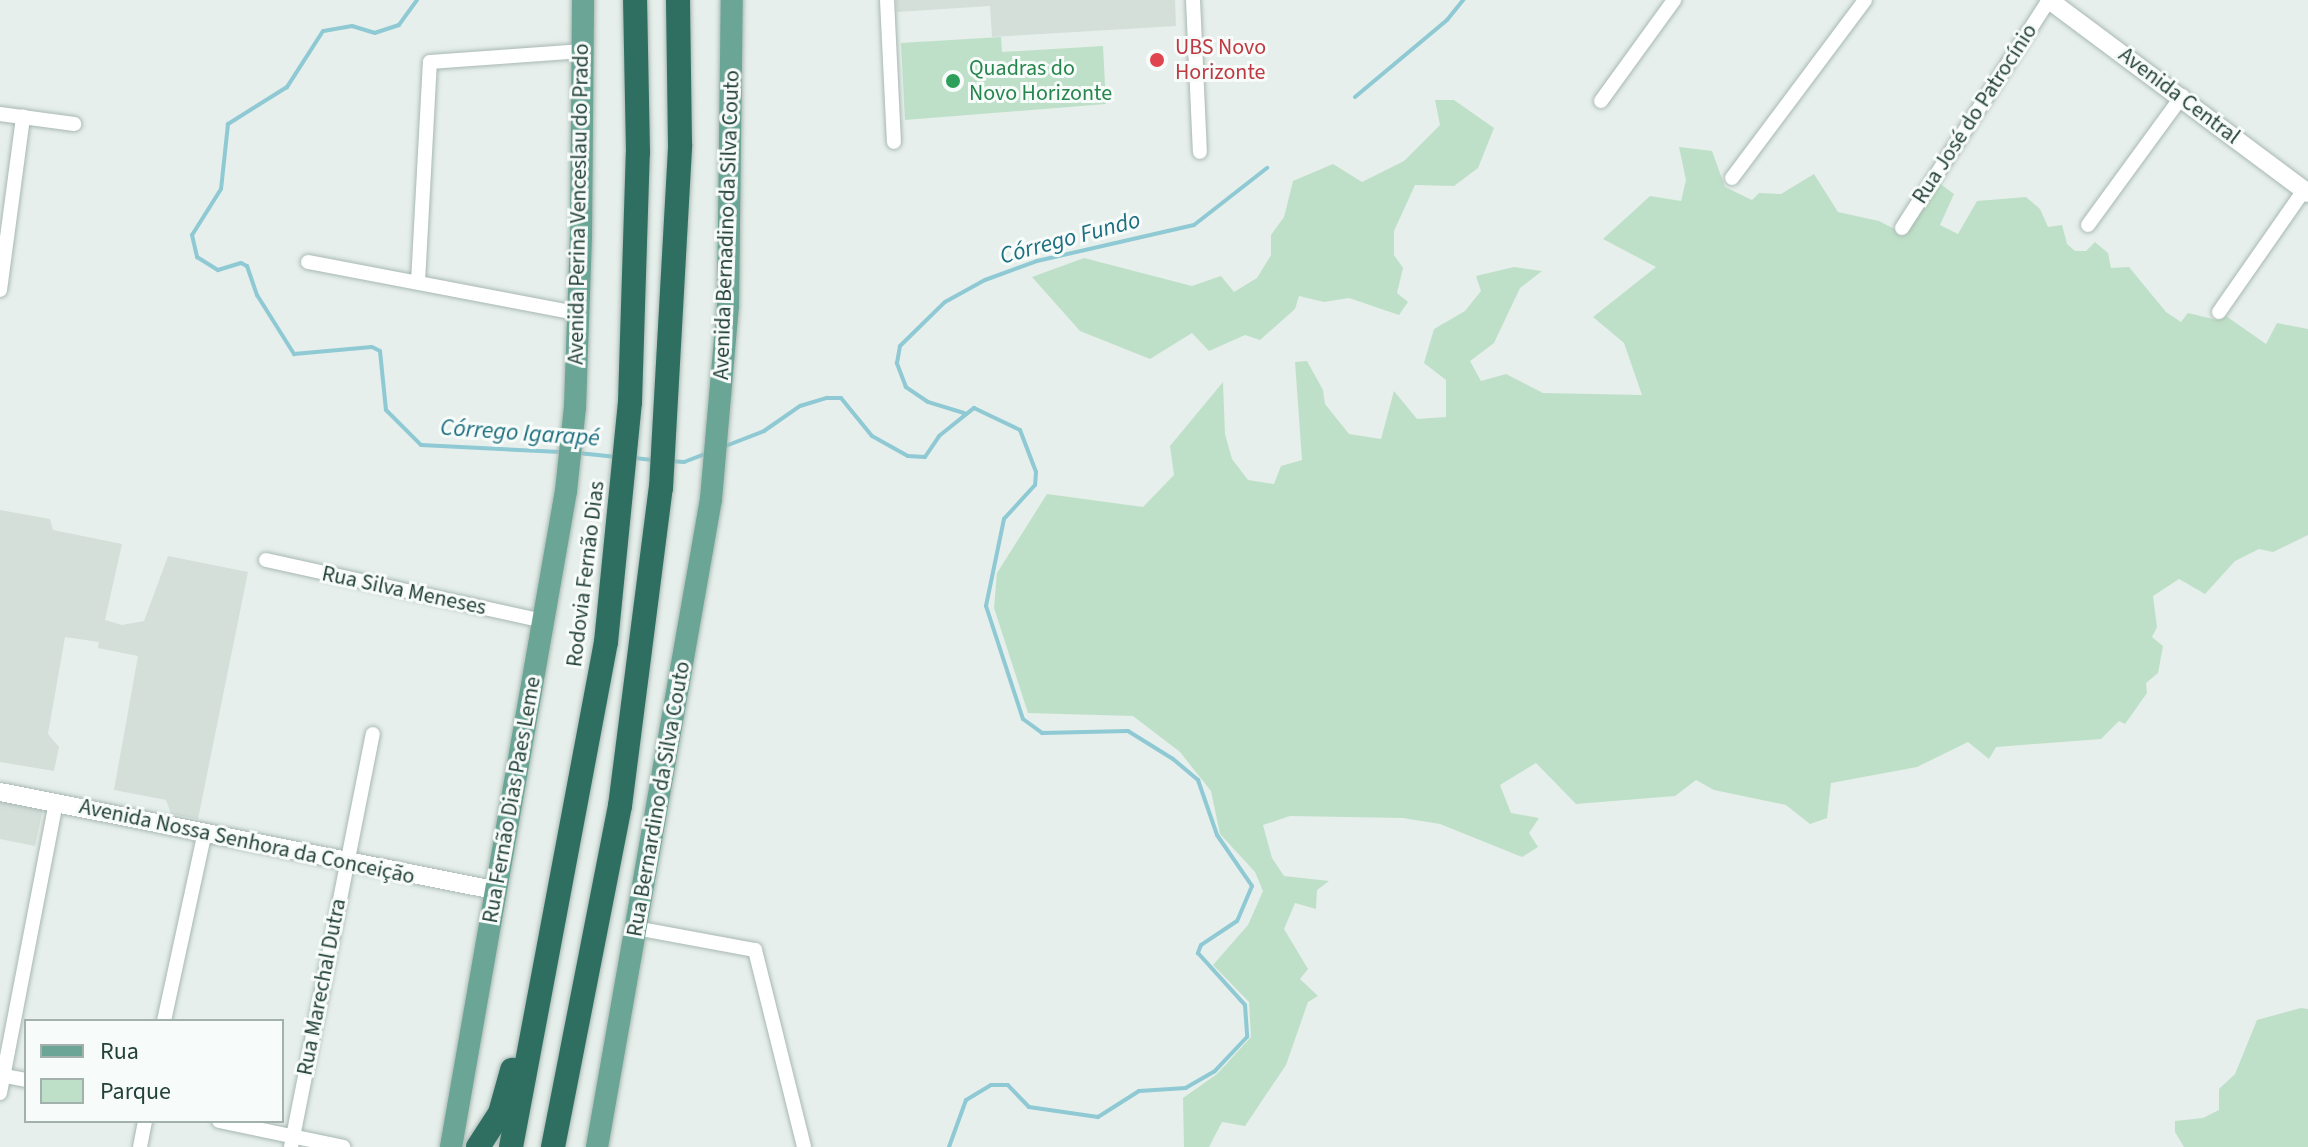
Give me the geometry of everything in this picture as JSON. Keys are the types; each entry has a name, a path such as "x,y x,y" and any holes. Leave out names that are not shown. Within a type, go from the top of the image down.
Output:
{"highway":[{"name":"Rodovia Fernão Dias","path":"511,1147 606,642 630,402 638,153 635,0"},
{"path":"553,1147 620,806 661,488 680,145 678,0"},
{"path":"478,1147 500,1113 555,921"}],"main road":[{"name":"Avenida Perina Venceslau do Prado","path":"569,453 575,407 583,0"},
{"name":"Avenida Bernadino da Silva Couto","path":"716,450 731,202 732,0"},
{"name":"Rua Bernardino da Silva Couto","path":"597,1147 711,499 716,450"},
{"name":"Rua Fernão Dias Paes Leme","path":"451,1147 485,975 494,890 566,491 569,453"}],"street":[{"path":"887,0 894,142"},
{"path":"1193,0 1200,152"},
{"path":"1601,101 1674,0"},
{"path":"1732,178 1865,0"},
{"name":"Avenida Central","path":"2049,0 2182,96 2306,192"},
{"name":"Rua José do Patrocínio","path":"1902,228 2049,0"},
{"path":"418,282 430,62 583,51"},
{"path":"2088,225 2182,96"},
{"path":"0,114 74,124"},
{"path":"0,290 23,117"},
{"path":"2219,312 2306,192"},
{"path":"308,262 576,313"},
{"name":"Rua Silva Meneses","path":"266,560 543,621"},
{"name":"Rua Marechal Dutra","path":"292,1142 373,734"},
{"name":"Avenida Nossa Senhora da Conceição","path":"0,792 205,832 345,864 494,890"},
{"path":"0,1093 56,802"},
{"path":"164,1019 205,832"},
{"path":"635,928 755,950 804,1147"},
{"path":"2,1075 24,1080"},
{"path":"140,1147 145,1123"},
{"path":"226,1123 292,1142 343,1147"}],"shaded area":[{"path":"896,0 1175,0 1176,26 992,37 990,6 897,12"},
{"path":"0,510 50,519 53,530 122,544 105,620 122,625 144,621 168,556 248,572 198,819 171,814 166,800 114,790 138,656 98,648 99,642 65,637 48,734 59,747 54,771 0,762"},
{"path":"0,797 43,809 35,846 0,839"}],"green space":[{"path":"1001,37 1002,52 1103,46 1106,104 905,120 901,43"},
{"path":"1435,100 1454,100 1494,128 1478,168 1454,186 1415,185 1394,231 1394,255 1403,268 1397,293 1408,302 1399,315 1349,298 1324,302 1299,296 1295,309 1260,340 1245,335 1209,351 1192,333 1150,359 1080,331 1032,277 1084,258 1192,286 1221,276 1234,292 1257,278 1271,255 1271,235 1284,217 1293,181 1333,164 1362,182 1404,161 1440,125"},
{"path":"1679,147 1712,151 1725,187 1752,200 1759,193 1781,194 1814,174 1838,212 1879,221 1904,234 1939,183 1954,194 1940,225 1958,234 1977,201 2026,197 2040,209 2048,227 2062,225 2067,244 2075,251 2086,251 2095,242 2108,253 2111,268 2129,267 2166,312 2181,322 2188,313 2217,320 2226,316 2266,344 2277,323 2308,329 2308,535 2273,552 2259,549 2235,561 2205,594 2179,579 2153,596 2157,627 2152,637 2163,646 2158,673 2146,683 2147,693 2125,724 2119,721 2101,739 1996,747 1989,759 1968,742 1917,767 1831,783 1827,818 1810,824 1786,805 1714,790 1696,780 1675,796 1576,804 1536,763 1500,785 1511,813 1539,818 1529,833 1538,847 1522,857 1440,824 1403,818 1290,816 1263,825 1272,858 1284,876 1329,881 1317,890 1316,909 1295,903 1284,929 1308,969 1300,979 1318,996 1308,1002 1286,1065 1245,1126 1222,1122 1209,1147 1184,1147 1183,1098 1217,1074 1251,1037 1249,1002 1213,965 1248,925 1263,891 1255,872 1220,834 1211,791 1180,752 1133,716 1028,713 994,608 997,573 1047,494 1143,507 1174,475 1170,446 1223,382 1225,434 1232,459 1248,480 1274,484 1281,466 1302,460 1295,362 1307,361 1323,390 1325,404 1349,434 1381,439 1394,391 1417,419 1446,417 1446,380 1424,363 1434,329 1465,311 1481,291 1476,276 1514,267 1542,271 1520,288 1494,343 1470,361 1481,381 1506,374 1543,393 1642,395 1624,343 1593,317 1656,267 1603,239 1650,196 1681,201 1686,180"},
{"path":"2301,1008 2308,1009 2308,1147 2184,1147 2175,1132 2175,1121 2203,1118 2219,1110 2219,1089 2235,1074 2257,1020"}],"waterway":[{"name":"Córrego Igarapé","path":"417,0 399,25 375,33 352,26 323,31 287,87 228,124 221,189 192,235 197,257 218,270 241,263 247,266 257,295 294,354 372,347 380,351 386,410 421,445 561,452"},
{"name":"Córrego Fundo","path":"1355,97 1447,20 1463,0"},
{"name":"Córrego Fundo","path":"964,413 928,402 906,387 897,363 900,346 945,302 985,280 1037,261 1194,225 1267,168"},
{"name":"Córrego Fundo","path":"723,447 764,431 800,406 827,398 841,398 872,436 908,456 925,457 939,436 974,408 1020,430 1036,472 1035,485 1004,519 986,606 1023,719 1042,733 1128,731 1173,759 1198,780 1217,835 1252,886 1237,921 1201,945 1198,953 1245,1005 1247,1037 1215,1071 1186,1088 1139,1091 1098,1117 1029,1107 1008,1085 991,1085 966,1100 949,1147"},
{"name":"Córrego Igarapé","path":"578,453 617,457"},
{"name":"Córrego Igarapé","path":"669,461 684,462 707,453"},
{"name":"Córrego Igarapé","path":"634,458 653,460"}],"place":[{"name":"UBS Novo Horizonte","path":"1157,60"},
{"name":"Quadras do Novo Horizonte","path":"953,81"}]}
